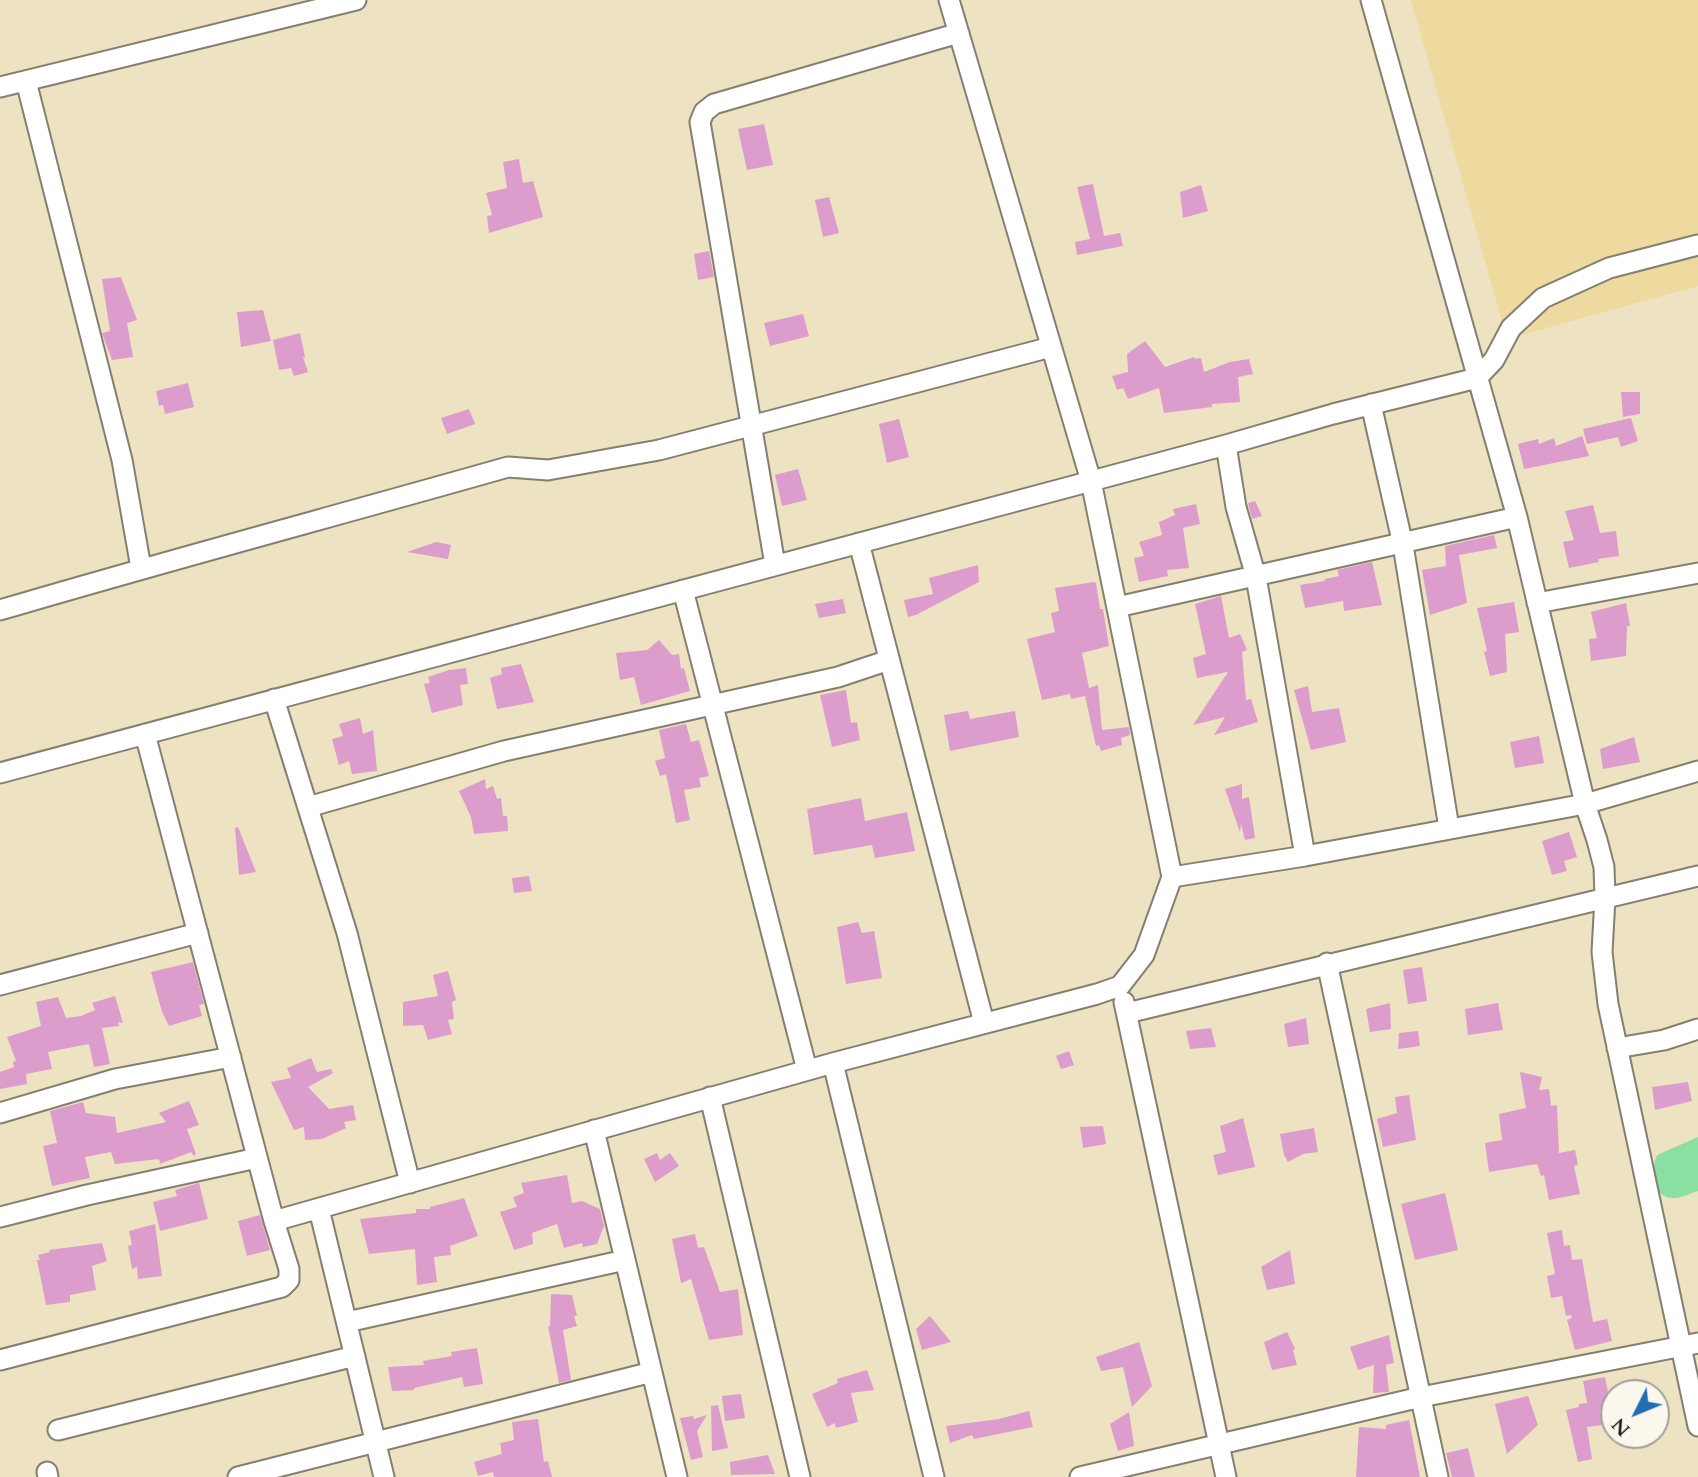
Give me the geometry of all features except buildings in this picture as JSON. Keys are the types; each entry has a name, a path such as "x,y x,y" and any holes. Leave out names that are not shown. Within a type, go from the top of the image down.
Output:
{"street":[{"path":"0,87 356,0"},
{"path":"274,1222 807,1070 1097,994 1120,986 1144,955 1172,877 1117,607 1091,481 949,0"},
{"path":"1371,0 1517,517 1585,804 1604,867 1602,952 1608,1004 1690,1345 1698,1426"},
{"path":"775,565 700,122 704,112 714,104 959,33"},
{"path":"26,81 121,460 141,568"},
{"path":"0,773 1371,404 1477,378 1494,360 1511,328 1544,298 1609,268 1698,245"},
{"path":"0,610 141,568 249,541 508,467 548,470 659,450 1051,346"},
{"path":"1371,404 1403,545 1449,828"},
{"path":"1226,445 1236,507 1256,577 1305,856"},
{"path":"1117,607 1403,545 1517,517"},
{"path":"859,543 984,1024"},
{"path":"1537,603 1698,573"},
{"path":"683,590 807,1070"},
{"path":"308,807 504,751 838,677 889,660"},
{"path":"274,699 347,933 410,1183"},
{"path":"0,1360 282,1287 289,1280 289,1269 274,1222 145,734"},
{"path":"1172,877 1305,856 1585,804 1698,771"},
{"path":"1127,1013 1698,876"},
{"path":"0,985 198,933"},
{"path":"1327,963 1438,1477"},
{"path":"1120,986 1226,1477"},
{"path":"1617,1048 1664,1040 1698,1029"},
{"path":"0,1113 115,1079 231,1057"},
{"path":"833,1063 934,1477"},
{"path":"710,1097 800,1477"},
{"path":"594,1130 677,1477"},
{"path":"0,1217 257,1158"},
{"path":"319,1209 384,1477"},
{"path":"347,1322 625,1260"},
{"path":"1080,1477 1421,1397 1690,1345"},
{"path":"58,1430 355,1356"},
{"path":"238,1477 375,1440 652,1372"}],"green space":[{"path":"1698,1137 1698,1191 1676,1198 1662,1195 1654,1177 1657,1155"}],"sand":[{"path":"1411,0 1698,0 1698,286 1507,339"}]}
